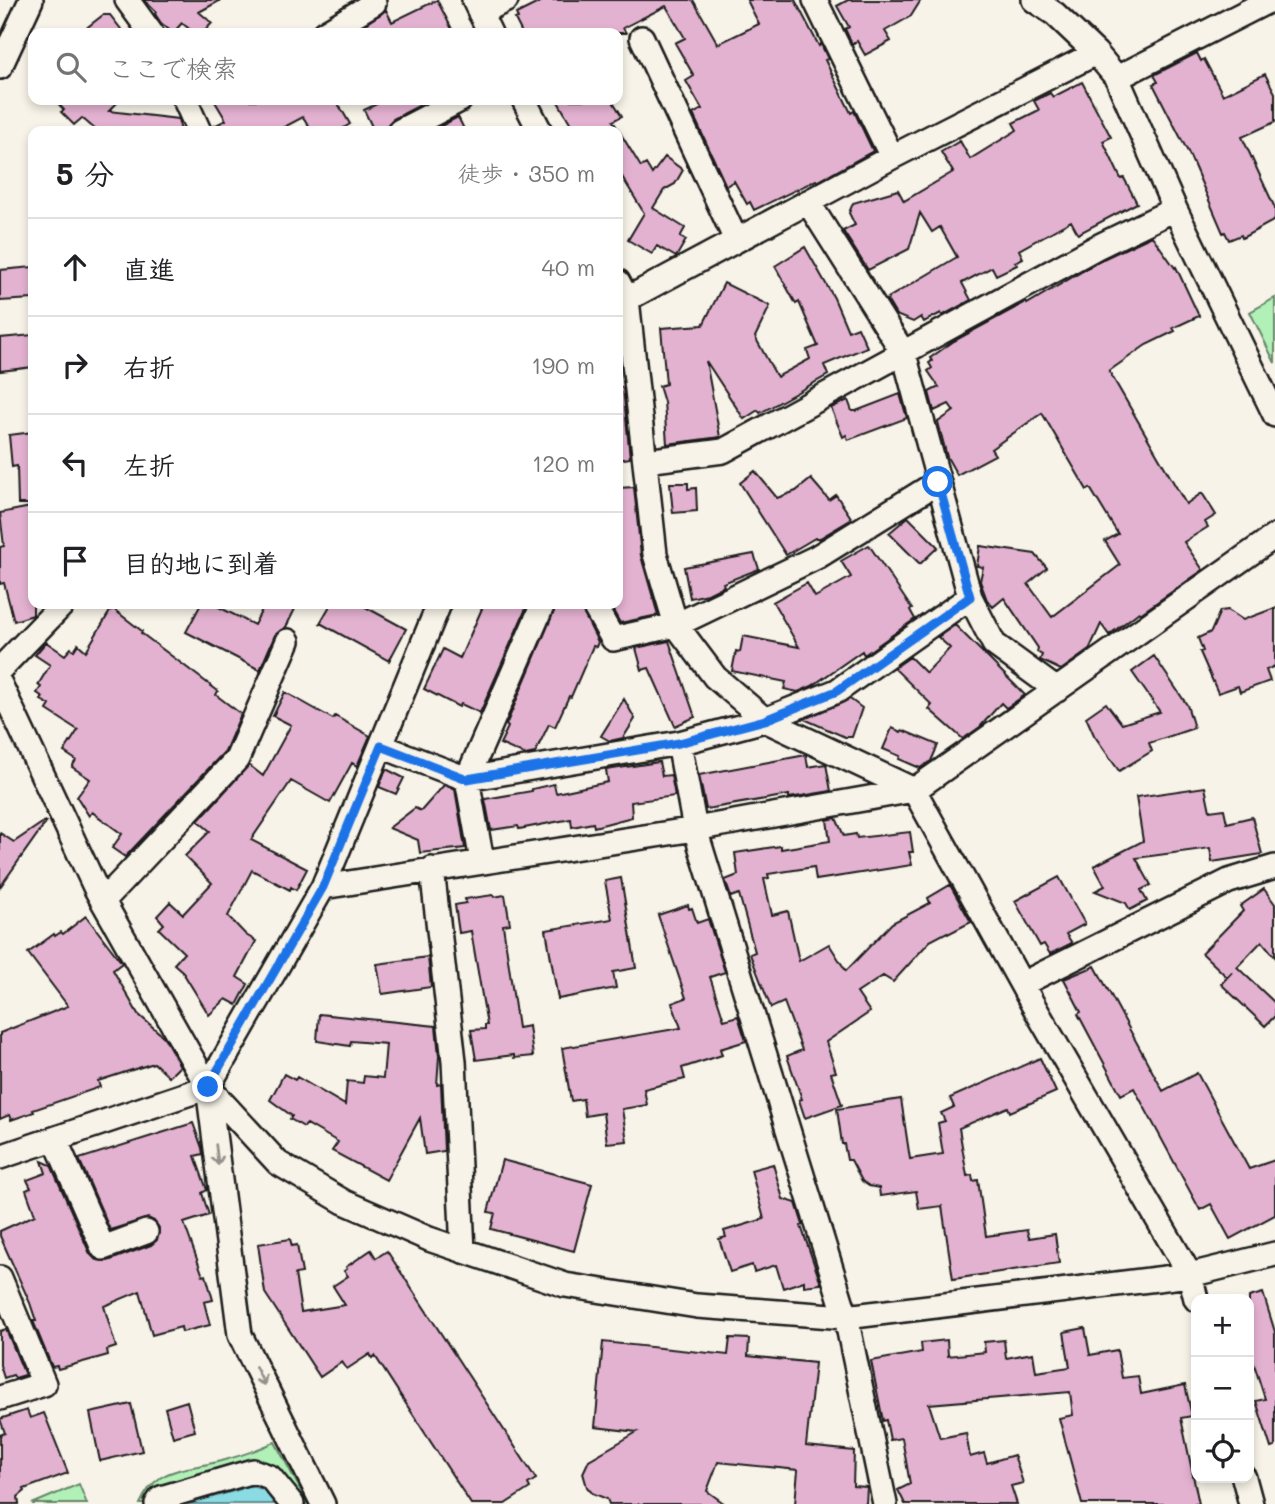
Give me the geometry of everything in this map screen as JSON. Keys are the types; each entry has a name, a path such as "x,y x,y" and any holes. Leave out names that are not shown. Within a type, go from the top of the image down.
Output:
{"street":[{"path":"0,67 32,0"},
{"path":"127,0 147,28"},
{"path":"332,28 374,3 373,0"},
{"path":"481,16 506,0"},
{"path":"814,0 892,157"},
{"path":"1034,0 1055,14 1096,52 1117,78 1175,209 1275,415"},
{"path":"1117,78 1270,0"},
{"path":"642,38 736,240"},
{"path":"623,295 736,240 1096,52"},
{"path":"187,105 197,126"},
{"path":"410,126 450,105"},
{"path":"527,105 537,126"},
{"path":"808,202 904,355 970,597 994,644 1057,690"},
{"path":"646,461 723,451 904,355 1097,247 1175,209"},
{"path":"623,309 646,461 655,554 676,625 715,677 765,720 915,790 1021,984 1190,1275 1195,1294"},
{"path":"596,609 613,639 676,625 817,557 938,482"},
{"path":"323,887 695,829 915,790 1275,536"},
{"path":"381,746 467,779 679,743 765,720 837,691 970,597"},
{"path":"0,669 58,609"},
{"path":"323,1504 240,1335 208,1087 323,887 437,609"},
{"path":"482,861 467,779 541,609"},
{"path":"103,901 237,759 288,641"},
{"path":"0,684 96,889 208,1087 278,1163 344,1202 429,1239 565,1284 697,1306 846,1317 1190,1275 1275,1254"},
{"path":"679,743 695,829 846,1317 885,1504"},
{"path":"1021,984 1229,881 1275,867"},
{"path":"432,869 454,1061 463,1251"},
{"path":"0,1157 208,1087"},
{"path":"55,1139 103,1248 146,1232"},
{"path":"0,1278 44,1384 0,1398"},
{"path":"157,1504 161,1498 253,1471 270,1477 292,1504"},
{"path":"1245,1483 1251,1504"}],"green space":[{"path":"1275,298 1275,363 1250,312"},
{"path":"275,1442 308,1504 140,1504 151,1486 166,1475 237,1457"},
{"path":"79,1484 87,1504 32,1504"}],"water":[{"path":"245,1476 249,1486 263,1489 275,1504 187,1504 241,1489 239,1479"}],"building":[{"path":"144,0 221,0 199,12 212,23 208,28 188,28 182,23 178,28 167,28 161,23 156,12"},
{"path":"437,0 451,28 359,28 386,10 392,22"},
{"path":"544,0 693,0 718,44 759,24 747,0 795,0 819,46 821,44 828,59 825,60 873,151 817,182 816,180 754,210 750,202 747,204 734,181 726,186 693,114 702,109 686,81 694,76 675,43 685,38 666,6 623,28 520,28 515,19 518,18 516,14"},
{"path":"848,0 921,0 911,16 885,31 891,41 865,55 857,41 852,44 845,29 849,27 837,6"},
{"path":"103,15 110,15 120,28 86,28"},
{"path":"1197,53 1201,61 1204,59 1223,95 1265,74 1275,93 1275,122 1242,137 1275,208 1275,220 1242,238 1241,235 1229,240 1225,232 1223,233 1189,154 1153,84 1158,82 1154,75"},
{"path":"1082,82 1111,137 1103,141 1121,179 1124,178 1137,203 1078,234 1071,221 1019,250 1023,258 1015,262 1017,265 996,275 992,267 962,283 971,300 942,316 941,313 924,322 921,317 913,322 896,315 888,298 957,257 940,227 932,232 920,213 909,249 868,270 843,231 855,225 849,213 853,203 898,190 904,201 953,172 941,152 960,141 970,159 1017,130 1013,123 1039,110 1034,101 1050,93 1053,97"},
{"path":"60,105 115,105 109,111 178,119 180,126 91,126 82,118 74,125 61,112 64,110"},
{"path":"217,105 339,105 350,124 309,126 303,117 286,126 214,126 226,120"},
{"path":"374,105 420,105 393,119 387,126 372,126 364,110"},
{"path":"560,105 615,105 622,116 613,121 616,126 572,126"},
{"path":"458,117 462,126 441,126"},
{"path":"623,137 641,167 646,164 652,174 665,157 683,170 675,184 664,190 653,208 685,228 680,237 686,240 676,257 657,246 652,254 628,240 644,213 623,178"},
{"path":"1152,236 1176,267 1199,316 1173,328 1175,331 1146,345 1109,371 1186,504 1202,493 1216,515 1205,522 1208,527 1184,542 1203,570 1109,635 1101,624 1089,650 1061,670 1040,660 1042,655 1037,652 1038,648 1004,598 993,607 987,600 980,581 983,567 977,566 980,546 1035,554 1047,568 1028,584 1052,617 1120,565 1105,541 1118,534 1090,488 1087,490 1042,413 991,449 995,455 957,475 947,457 938,422 954,411 949,404 934,411 929,392 939,387 928,371 932,368 930,358 954,341 1026,302 1027,304 1103,259"},
{"path":"805,247 834,298 848,331 858,327 867,347 824,365 828,375 760,413 758,410 744,419 706,361 720,437 667,444 664,402 659,386 666,384 661,328 703,325 724,283 770,306 755,337 777,377 810,359 807,350 818,346 799,302 796,304 775,266"},
{"path":"28,267 28,299 0,301 0,270"},
{"path":"28,335 28,368 0,371 0,338"},
{"path":"623,388 630,458 623,459"},
{"path":"900,394 907,418 848,440 846,435 843,437 831,408 848,400 852,411 856,411"},
{"path":"28,433 28,504 18,504 17,466 12,467 9,435"},
{"path":"755,471 777,498 796,491 811,479 829,500 836,495 852,519 786,555 740,483"},
{"path":"670,483 688,483 688,489 696,488 697,511 673,513"},
{"path":"634,487 641,556 658,615 620,623 612,609 623,609 623,488"},
{"path":"28,508 28,609 33,609 33,615 14,621 4,583 0,584 0,547 4,546 0,513"},
{"path":"908,517 938,547 920,564 889,533"},
{"path":"869,545 912,609 910,610 915,619 864,655 862,651 812,686 798,692 784,689 786,682 732,671 736,651 740,652 743,636 799,647 773,602 807,583 815,597 851,577 841,561"},
{"path":"754,554 759,569 723,583 724,586 708,594 690,598 684,567"},
{"path":"1275,608 1275,666 1266,670 1270,681 1240,692 1238,686 1218,693 1200,652 1203,651 1198,638 1211,632 1220,611 1228,610 1243,620"},
{"path":"113,609 218,691 216,695 241,714 225,751 125,857 112,848 122,834 92,812 89,816 77,797 90,779 72,767 76,760 64,752 78,730 47,710 50,705 41,700 43,697 37,693 41,687 38,685 50,665 35,655 46,642 65,655 78,644 86,651"},
{"path":"198,609 223,609 254,625 262,609 295,609 286,627 275,635 260,670 186,632"},
{"path":"328,609 369,609 406,629 389,661 320,623"},
{"path":"482,609 526,609 480,713 461,704 459,707 424,689 443,649 460,658"},
{"path":"555,609 582,609 598,642 596,647 593,646 555,727 549,724 535,753 525,755 500,744 508,727 506,725"},
{"path":"955,625 1025,695 1006,708 1001,703 980,727 963,739 929,709 932,705 894,668 910,657 926,673 950,648 938,637"},
{"path":"669,641 695,717 675,726 649,668 642,670 636,648"},
{"path":"1154,656 1187,705 1194,728 1149,743 1152,751 1119,771 1094,735 1086,717 1106,703 1122,724 1160,712 1132,672"},
{"path":"285,692 370,736 357,766 352,763 330,803 291,781 251,840 307,869 296,890 291,887 290,890 252,870 228,916 246,935 256,941 237,977 248,984 237,1005 226,999 209,1015 182,971 174,964 184,953 159,929 164,924 157,916 170,902 183,914 212,883 185,856 210,831 198,821 249,765 263,776 291,725 273,716"},
{"path":"624,699 635,719 623,738 610,741 601,736"},
{"path":"850,699 862,708 852,737 845,737 804,719"},
{"path":"892,728 938,745 931,761 920,768 883,749"},
{"path":"806,755 808,767 826,764 831,791 706,809 699,775"},
{"path":"659,762 662,776 671,775 675,796 631,802 632,817 594,827 593,823 572,827 571,819 519,829 518,826 491,830 485,799 532,791 554,784 556,793 608,782 606,770"},
{"path":"386,769 404,778 396,794 379,787"},
{"path":"444,785 455,789 465,848 420,853 418,840 389,828 415,808 421,811"},
{"path":"1205,787 1210,811 1224,809 1227,823 1252,817 1262,854 1212,862 1210,848 1136,858 1151,885 1141,890 1147,901 1130,910 1126,903 1095,891 1105,886 1094,866 1143,841 1136,797"},
{"path":"836,818 844,836 856,834 857,838 910,832 913,852 909,852 912,865 816,880 814,867 768,874 769,878 764,879 772,915 788,911 799,961 829,944 846,971 892,923 930,903 928,898 950,885 971,922 930,941 893,982 883,976 857,993 870,1012 826,1042 836,1072 831,1073 842,1105 805,1118 799,1100 802,1099 787,1056 802,1050 784,1002 771,1008 750,954 755,952 739,894 731,897 725,880 738,875 735,853 830,841 827,820"},
{"path":"45,821 0,887 0,833 14,842"},
{"path":"1059,877 1085,924 1066,934 1072,943 1050,954 1044,944 1040,946 1015,901"},
{"path":"621,878 636,968 613,972 616,988 558,999 546,930 612,919 605,881"},
{"path":"1264,889 1275,904 1275,957 1262,941 1237,967 1275,1003 1275,1016 1265,1026 1221,984 1232,972 1227,977 1202,953 1243,911 1240,906"},
{"path":"505,895 510,924 503,925 518,1028 529,1026 533,1056 514,1058 514,1055 476,1060 471,1030 485,1029 487,1025 471,931 459,933 455,905 466,903 465,899"},
{"path":"688,905 689,909 692,908 697,923 708,919 725,972 710,977 724,1020 738,1016 746,1041 720,1049 722,1055 682,1068 685,1079 644,1089 647,1105 622,1109 627,1141 607,1143 603,1113 585,1116 583,1099 571,1101 562,1048 681,1028 672,1003 686,998 658,915"},
{"path":"86,916 122,963 113,970 138,1014 164,1037 180,1066 169,1077 154,1063 98,1081 100,1087 33,1110 34,1112 11,1120 9,1115 0,1119 0,1033 68,1006 28,953 54,934 63,934"},
{"path":"428,957 431,987 382,994 377,964"},
{"path":"1095,966 1163,1091 1197,1073 1249,1169 1275,1160 1275,1215 1230,1239 1211,1204 1200,1210 1134,1088 1121,1095 1078,1014 1081,1012 1064,979"},
{"path":"319,1014 436,1026 439,1056 437,1085 441,1084 444,1151 425,1154 420,1118 386,1180 332,1151 338,1142 307,1124 304,1127 290,1119 292,1116 270,1100 284,1074 295,1080 297,1077 345,1105 347,1081 363,1083 364,1076 383,1078 386,1044 351,1041 350,1046 317,1041"},
{"path":"1040,1058 1056,1092 1010,1112 1008,1107 959,1128 967,1176 972,1175 973,1181 978,1180 986,1236 1027,1230 1029,1238 1055,1234 1059,1263 953,1279 942,1206 919,1209 916,1191 880,1196 879,1188 862,1181 851,1160 847,1160 837,1109 901,1099 910,1159 943,1154 938,1123 945,1121 941,1113 954,1107 950,1098"},
{"path":"193,1123 202,1148 203,1154 195,1156 207,1190 202,1193 209,1215 184,1223 203,1276 206,1275 213,1300 204,1302 210,1325 182,1332 181,1327 152,1335 140,1291 104,1306 116,1347 107,1350 108,1355 58,1369 57,1366 52,1367 33,1321 36,1321 30,1303 0,1236 0,1231 35,1215 26,1190 31,1188 27,1180 46,1173 42,1161 51,1165 90,1254 95,1259 108,1261 151,1245 157,1240 159,1228 148,1218 110,1230 79,1159"},
{"path":"502,1160 592,1184 574,1251 491,1229 495,1213 488,1212"},
{"path":"773,1164 783,1199 796,1203 821,1284 804,1286 804,1281 783,1288 776,1265 754,1272 752,1265 730,1272 719,1239 726,1237 724,1231 764,1219 751,1170"},
{"path":"290,1239 292,1246 297,1245 302,1273 295,1274 301,1312 345,1305 333,1286 348,1276 344,1271 346,1267 371,1250 376,1258 387,1251 536,1479 528,1484 530,1488 505,1504 471,1504 375,1356 372,1358 370,1354 347,1369 342,1362 320,1377 265,1293 258,1244"},
{"path":"1263,1293 1275,1332 1275,1447 1271,1448 1256,1401 1265,1399 1254,1364 1254,1296"},
{"path":"1085,1328 1090,1355 1117,1350 1122,1378 1138,1376 1141,1394 1185,1385 1191,1416 1181,1418 1191,1466 1191,1483 1195,1483 1199,1504 1082,1504 1059,1418 1073,1415 1070,1392 929,1404 940,1438 966,1433 970,1457 984,1453 987,1463 1014,1455 1023,1483 1011,1486 1017,1504 905,1504 898,1490 910,1484 902,1438 890,1440 886,1420 883,1421 871,1361 922,1352 921,1343 947,1340 948,1356 985,1352 984,1342 1004,1340 1006,1358 1033,1353 1036,1372 1070,1367 1064,1332"},
{"path":"6,1329 25,1375 15,1378 13,1375 4,1378 0,1365 0,1331"},
{"path":"730,1338 749,1339 748,1356 815,1363 806,1446 854,1451 853,1486 867,1487 866,1504 795,1504 798,1470 718,1462 707,1491 725,1504 609,1504 607,1499 592,1493 587,1487 583,1473 589,1460 637,1432 595,1427 603,1342 728,1355"},
{"path":"187,1401 195,1431 173,1437 165,1408"},
{"path":"131,1404 142,1451 100,1461 90,1413"},
{"path":"27,1410 30,1418 44,1413 68,1473 24,1489 18,1497 19,1504 0,1504 0,1435 5,1433 0,1419"}],"route":[{"path":"208,1087 323,887 381,746 467,779 679,743 765,720 837,691 970,597 938,482"}]}
